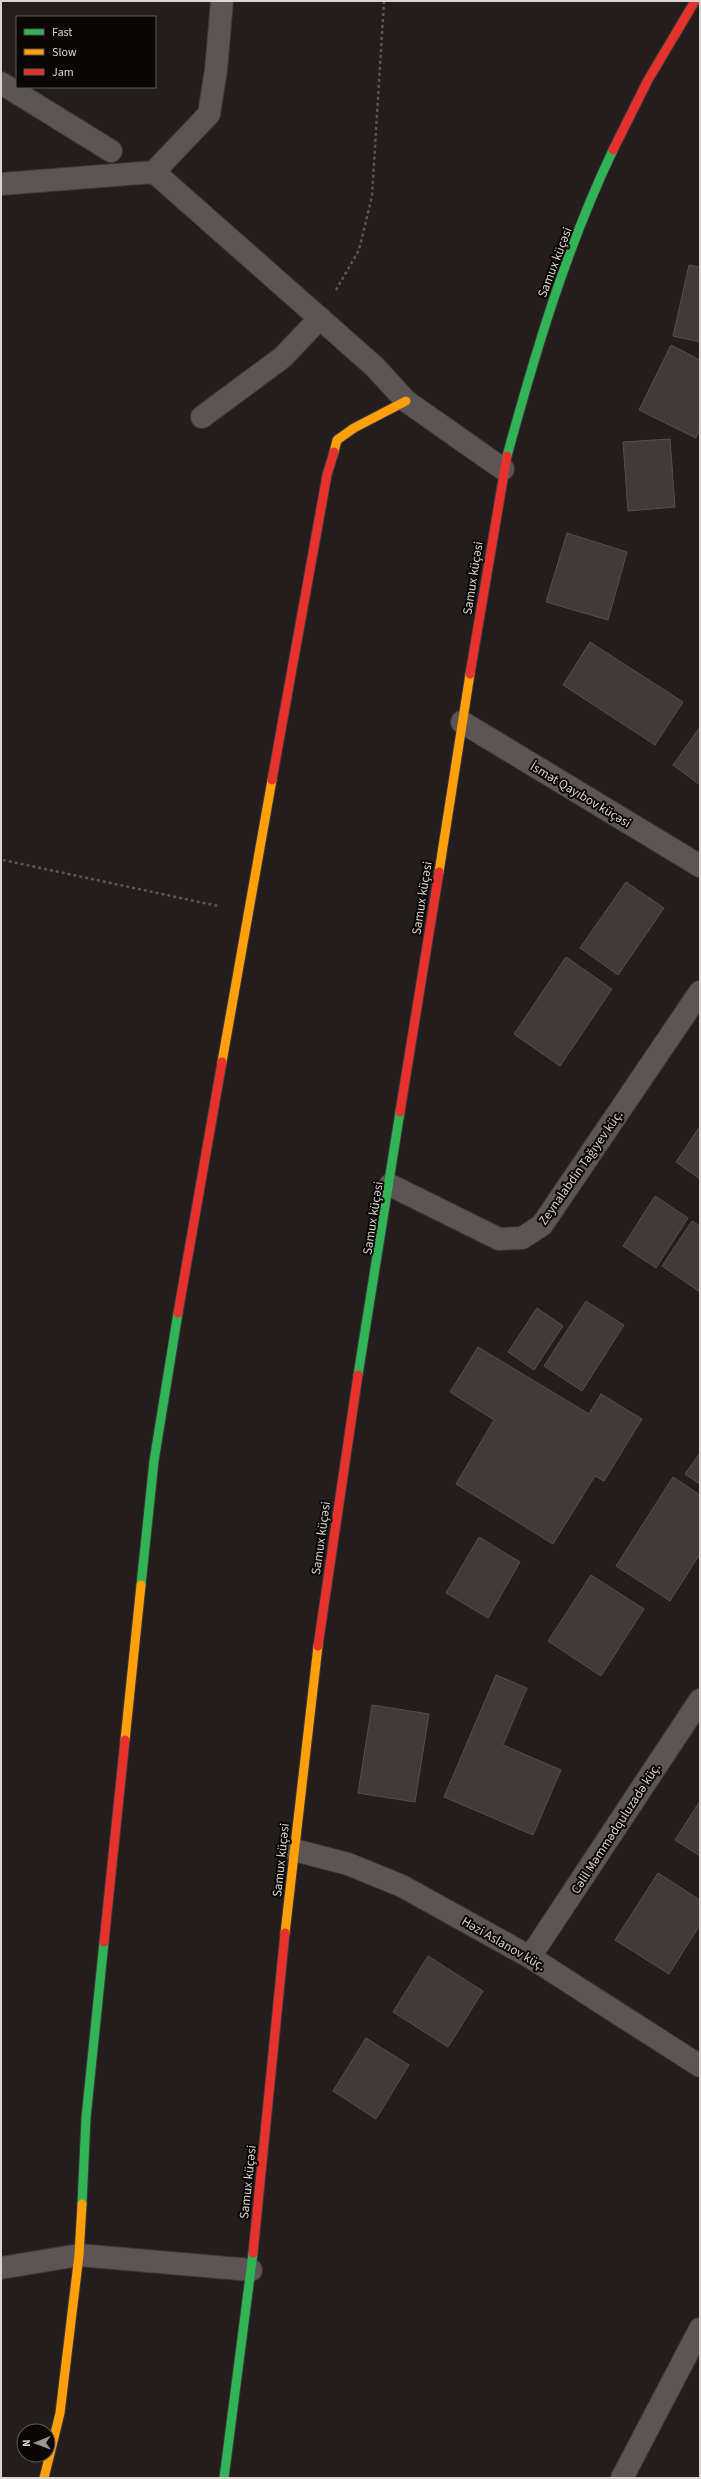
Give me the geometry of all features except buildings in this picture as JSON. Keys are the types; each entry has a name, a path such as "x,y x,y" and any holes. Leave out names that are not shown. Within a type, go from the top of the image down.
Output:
{"main road":[{"name":"Samux küçəsi","path":"224,2478 252,2270 294,1850 320,1628 344,1466 503,470 539,338 602,176 638,103 681,23 695,1"},
{"path":"44,2478 60,2413 79,2255 86,2118 154,1461 248,912 326,475 337,440 354,428 406,401"}],"street":[{"path":"1,184 154,172 209,114 216,70 222,1"},
{"path":"1,83 111,150"},
{"path":"154,172 375,367 406,401 503,470"},
{"path":"202,418 283,357 320,318"},
{"name":"İsmət Qayıbov küçəsi","path":"462,722 700,866"},
{"name":"Zeynalabdin Tağıyev küç.","path":"390,1185 499,1239 522,1238 542,1225 700,992"},
{"name":"Cəlil Məmmədquluzadə küç.","path":"530,1956 700,1700"},
{"name":"Həzi Aslanov küç.","path":"294,1850 348,1864 390,1880 530,1956 700,2066"},
{"path":"1,2268 79,2255 252,2270"},
{"path":"622,2478 700,2329"}],"path":[{"path":"320,318 359,250 372,196 384,1"},
{"path":"3,860 248,912"}],"traffic: fast":[{"path":"507,456 529,377 566,262 596,187 613,150"},
{"path":"358,1375 400,1112"},
{"path":"141,1585 154,1461 178,1313"},
{"path":"82,2204 86,2118 104,1942"},
{"path":"224,2478 253,2253"}],"traffic: slow":[{"path":"334,452 337,440 354,428 406,401"},
{"path":"439,872 470,674"},
{"path":"222,1062 272,780"},
{"path":"125,1740 141,1585"},
{"path":"285,1933 318,1646"},
{"path":"44,2478 60,2413 79,2255 82,2204"}],"traffic: jam":[{"path":"613,150 648,80 695,1"},
{"path":"272,780 327,475 334,452"},
{"path":"470,674 507,456"},
{"path":"400,1112 439,872"},
{"path":"178,1313 222,1062"},
{"path":"318,1646 358,1375"},
{"path":"104,1942 125,1740"},
{"path":"253,2253 285,1933"}]}
